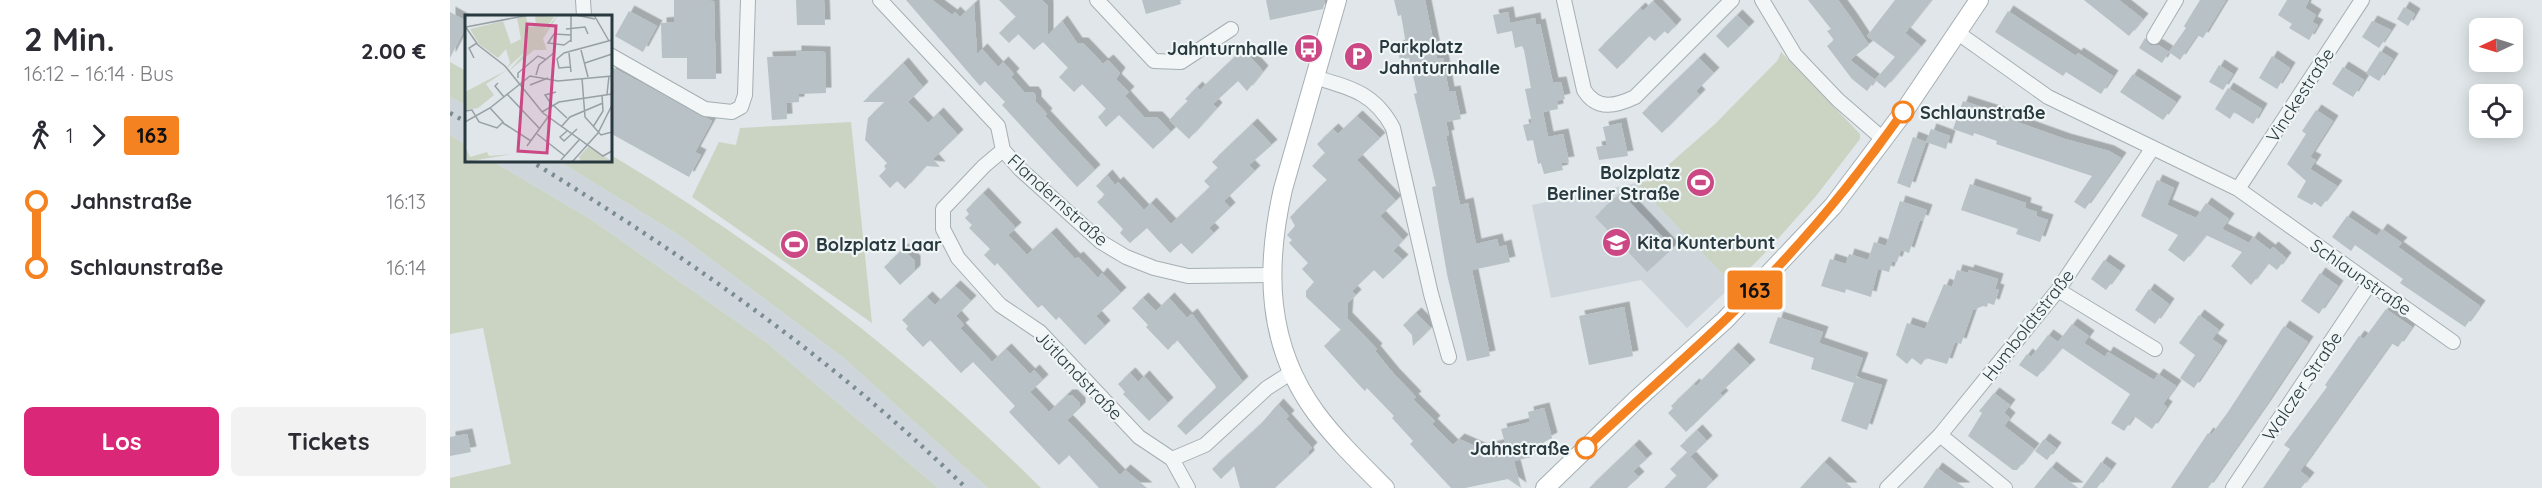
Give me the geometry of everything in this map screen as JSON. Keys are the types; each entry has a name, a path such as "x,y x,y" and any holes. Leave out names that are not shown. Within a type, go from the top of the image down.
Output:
{"street":[{"path":"583,0 584,15"},
{"path":"612,56 705,109 732,112 741,107 745,95 748,0"},
{"name":"Flandernstraße","path":"880,0 998,126 1003,150 1101,242 1154,268 1188,276 1270,275"},
{"path":"1097,0 1154,61 1181,62 1231,29"},
{"path":"1337,0 1317,78 1282,189 1270,275 1278,328 1292,372 1315,412 1384,488"},
{"path":"1564,0 1584,90 1590,100 1601,105 1617,105 1635,97 1732,0"},
{"path":"1762,0 1795,55 1838,100 1883,139"},
{"path":"1545,488 1747,298 1833,206 1883,139 1979,0"},
{"path":"2154,38 2176,0"},
{"name":"Vinckestraße","path":"2238,189 2362,0"},
{"name":"Schlaunstraße","path":"1958,33 2048,97 2238,189 2453,342"},
{"path":"1317,78 1352,88 1369,98 1384,112 1393,128 1431,294 1449,357"},
{"name":"Humboldtstraße","path":"1887,488 1940,435 2058,290 2152,149"},
{"name":"Jütlandstraße","path":"1003,150 984,166 943,209 943,229 958,258 1000,305 1040,332 1138,437 1172,459 1188,488"},
{"name":"Walczer Straße","path":"2233,488 2370,283"},
{"path":"2058,290 2155,350"},
{"path":"1172,459 1205,445 1267,388 1292,372"},
{"path":"1940,435 2005,488"}],"shaded area":[{"path":"450,97 465,104 465,144 450,135"},
{"path":"494,162 561,162 679,235 844,358 988,488 938,488 767,343 590,219"},
{"name":"Kita Kunterbunt","path":"1636,183 1733,285 1687,328 1641,280 1551,298 1532,205"}],"green space":[{"path":"1781,52 1860,134 1860,139 1816,196 1733,285 1636,183 1650,181 1715,124 1778,60"},
{"path":"450,62 465,70 465,104 450,97"},
{"path":"851,122 872,323 692,197 719,142 736,145 740,128"},
{"path":"450,135 465,144 465,162 494,162 590,219 767,343 938,488 450,488 450,478 511,464 483,328 450,334"},
{"path":"612,156 725,228 836,308 889,351 941,395 1041,488 988,488 844,358 679,235 561,162 612,162"}],"building":[{"path":"674,0 714,1 716,79 687,79 687,58 662,58 661,23 674,22"},
{"path":"796,0 824,0 825,25 797,25"},
{"path":"906,0 932,0 952,15 955,12 960,17 974,4 977,54 982,49 998,67 1003,62 1014,74 1011,77 1024,92 1033,92 1036,102 1047,114 1045,116 1095,170 1077,187 1002,105 1005,102 985,81 980,86"},
{"path":"999,0 1042,0 1048,6 1048,35 1062,21 1077,43 1083,43 1103,64 1108,60 1120,73 1116,79 1129,92 1125,96 1144,117 1157,117 1171,132 1153,149 1119,115 1106,127 1098,117 1106,109 1082,84 1074,92 1059,77 1068,68 1043,42 1034,50 1018,34 1009,43 999,33 1016,17"},
{"path":"1142,0 1180,0 1181,4 1146,14"},
{"path":"1266,0 1325,0 1323,9 1270,20"},
{"path":"1394,0 1425,0 1437,59 1443,58 1449,92 1455,91 1461,119 1446,122 1449,135 1446,136 1460,205 1468,203 1476,244 1497,239 1499,247 1506,245 1510,262 1472,270 1490,356 1467,361 1447,274 1432,187 1436,186 1414,94 1417,93 1409,58 1400,60 1397,46 1406,44 1401,15 1398,16"},
{"path":"1808,0 1838,0 1869,45 1850,60 1875,80 1867,91 1852,79 1827,46 1834,40 1827,31 1831,29"},
{"path":"1895,0 1931,0 1905,33 1921,46 1885,88 1875,80 1895,57 1867,36"},
{"path":"2084,0 2119,0 2143,19 2129,36"},
{"path":"2200,0 2226,0 2203,38 2197,35 2180,60 2169,52 2186,28 2184,26"},
{"path":"2287,0 2309,0 2305,8 2316,15 2312,22 2318,25 2309,40 2289,28 2292,24 2278,15"},
{"path":"1653,1 1676,25 1668,34 1664,31 1655,41 1649,36 1617,69 1598,50 1640,8 1643,11"},
{"path":"2404,7 2415,14 2408,26 2397,19"},
{"path":"629,11 657,26 643,52 615,36"},
{"path":"2008,11 2076,56 2078,53 2113,76 2101,94 2066,72 2063,76 1995,32"},
{"path":"450,12 465,20 465,29 450,58"},
{"path":"1508,12 1510,23 1535,18 1536,25 1540,24 1553,83 1561,82 1565,99 1557,101 1558,109 1543,112 1548,137 1563,134 1569,162 1561,163 1563,170 1544,174 1541,163 1538,164 1533,140 1527,141 1523,125 1532,123 1525,89 1531,88 1524,50 1522,46 1515,48 1512,31 1497,34 1493,15"},
{"path":"1737,15 1749,27 1728,48 1716,36"},
{"path":"2372,21 2391,30 2379,48 2362,37"},
{"path":"2145,38 2150,45 2158,45 2169,52 2162,63 2139,48"},
{"path":"1243,49 1263,71 1247,91 1238,81 1213,104 1217,108 1189,139 1169,120 1188,101 1185,99 1197,87 1200,90"},
{"path":"796,51 825,52 826,93 799,94 799,102 786,103 787,119 772,120 767,57 796,56"},
{"path":"2380,51 2393,59 2379,81 2366,73"},
{"path":"2272,56 2290,68 2277,89 2259,78"},
{"path":"1699,58 1714,73 1696,91 1700,95 1662,133 1642,113"},
{"path":"903,63 923,87 908,102 928,123 938,113 958,135 933,159 940,167 926,166 905,189 897,181 890,188 879,176 886,169 884,166 887,163 865,140 868,118 885,102 863,102"},
{"path":"2219,65 2233,74 2223,90 2209,82"},
{"path":"612,67 712,121 695,152 701,155 689,177 612,134"},
{"path":"2343,67 2364,80 2353,97 2332,84"},
{"path":"2133,74 2176,102 2163,120 2120,92"},
{"path":"2228,88 2262,109 2253,124 2234,112 2230,119 2215,109"},
{"path":"1963,101 2007,115 2006,118 2065,139 2109,151 2121,158 2085,209 2074,202 2092,176 1996,144 1997,141 1974,133 1973,136 1953,129"},
{"path":"2316,110 2333,121 2310,157 2316,160 2310,169 2337,186 2321,207 2314,202 2312,205 2297,197 2306,181 2287,164 2306,134 2302,131"},
{"path":"1357,116 1380,138 1357,160 1396,201 1380,216 1403,240 1393,251 1403,260 1383,279 1374,270 1352,291 1356,295 1348,303 1347,318 1377,349 1375,351 1416,397 1413,399 1435,421 1432,424 1453,445 1459,439 1482,449 1505,443 1501,429 1530,422 1528,412 1544,408 1552,438 1538,445 1539,451 1531,453 1532,457 1514,461 1521,488 1508,479 1465,488 1451,488 1410,444 1413,441 1392,418 1394,416 1367,388 1365,391 1324,346 1341,330 1306,297 1306,291 1314,282 1302,269 1308,263 1289,243 1292,240 1287,235 1295,226 1290,217 1327,180 1312,166 1325,153 1317,144 1333,129 1338,134"},
{"path":"1621,123 1628,156 1599,160 1596,147 1607,145 1603,127"},
{"path":"1252,124 1272,145 1249,165 1255,171 1224,201 1230,208 1209,228 1214,233 1192,254 1181,243 1170,253 1147,228 1130,243 1120,233 1123,229 1097,202 1105,195 1096,186 1107,175 1115,185 1118,182 1144,210 1151,203 1171,224 1210,187 1204,181 1218,168 1212,162"},
{"path":"1931,129 1950,136 1946,149 1926,142"},
{"path":"1913,137 1926,142 1910,188 1897,183"},
{"path":"2157,180 2174,188 2167,205 2196,218 2206,203 2229,219 2222,229 2249,243 2253,237 2270,250 2273,247 2286,258 2277,270 2268,263 2251,285 2231,266 2242,252 2206,235 2184,262 2168,250 2178,235 2141,216"},
{"path":"1970,184 2026,203 2025,208 2037,212 2036,216 2048,220 2040,242 2016,234 2018,229 1961,210"},
{"path":"983,193 1016,228 1008,235 1027,255 1051,233 1075,259 1078,257 1098,278 1102,273 1121,293 1096,316 1105,326 1085,345 1059,317 1056,320 1042,305 1038,308 997,263 995,266 984,255 990,249 969,228 972,225 965,218 969,214 966,210"},
{"path":"1621,193 1673,248 1647,272 1595,217"},
{"path":"1900,201 1927,210 1923,221 1920,220 1909,253 1901,250 1897,262 1892,261 1889,272 1878,269 1871,297 1846,289 1845,293 1821,286 1830,259 1846,264 1849,254 1868,260 1874,242 1886,246"},
{"path":"2347,216 2377,236 2382,229 2402,243 2398,247 2480,306 2465,327 2400,283 2403,279 2355,245 2351,251 2332,237"},
{"path":"903,249 915,261 915,271 900,285 884,267"},
{"path":"2104,260 2120,271 2106,290 2091,279"},
{"path":"1957,270 1968,273 1969,270 1998,279 1995,289 1999,290 1994,305 1988,303 1987,307 1983,306 1973,310 1961,344 1955,342 1947,364 1926,358 1921,365 1912,358 1907,364 1896,355 1907,323 1925,329 1944,284 1952,287"},
{"path":"2320,273 2338,286 2319,314 2301,301"},
{"path":"955,286 971,301 956,316 964,325 960,328 992,362 1006,349 1030,374 1034,370 1043,380 1030,392 1049,412 1067,395 1072,395 1080,403 1080,408 1067,420 1120,475 1125,470 1147,488 1099,488 1069,455 1059,465 1009,412 1015,406 973,362 961,373 930,340 923,347 906,329 908,326 902,320 927,297 935,305"},
{"path":"2149,289 2169,304 2155,324 2135,310"},
{"path":"1143,298 1156,311 1169,298 1187,318 1192,314 1243,382 1186,435 1177,426 1216,388 1177,340 1168,350 1146,327 1148,325 1132,308"},
{"path":"1624,307 1633,356 1589,365 1579,316"},
{"path":"2386,309 2412,327 2398,347 2391,343 2300,471 2309,478 2301,488 2263,488 2290,449 2284,445 2327,387 2325,385 2359,336 2364,339"},
{"path":"1416,313 1431,328 1413,346 1412,335 1403,325"},
{"path":"2199,315 2219,330 2212,339 2222,346 2194,388 2180,378 2195,355 2179,343"},
{"path":"1778,317 1823,332 1819,343 1863,358 1856,377 1882,385 1867,430 1841,421 1854,383 1811,369 1814,358 1769,343"},
{"path":"2072,324 2089,336 2084,343 2105,357 2108,352 2154,380 2158,374 2176,386 2163,404 2167,407 2152,429 2134,416 2124,431 2111,423 2130,394 2062,348 2037,377 2019,365 2027,354 2031,357 2048,335 2058,342"},
{"path":"2284,326 2308,342 2266,405 2208,488 2171,488 2208,433 2211,435 2228,412"},
{"path":"1733,348 1750,365 1720,393 1723,396 1686,432 1668,413 1673,408 1671,406 1694,384 1696,386"},
{"path":"1130,373 1138,382 1144,376 1168,403 1149,421 1123,394 1125,392 1118,384"},
{"path":"1994,393 2010,405 2004,413 2010,418 2004,426 2034,449 2017,470 2013,470 1968,436 1982,413 1979,411"},
{"path":"1278,404 1289,416 1286,419 1312,448 1308,452 1309,456 1275,488 1240,488 1234,466 1221,479 1212,469 1260,425"},
{"path":"1697,430 1707,441 1691,456 1680,446"},
{"path":"467,434 471,452 450,456 450,437"},
{"path":"2044,439 2056,448 2047,460 2035,451"},
{"path":"1634,445 1647,459 1633,471 1639,477 1627,488 1589,488"},
{"path":"1687,453 1713,481 1706,488 1664,488 1677,476 1670,469"},
{"path":"1824,462 1834,471 1852,488 1800,488"},
{"path":"2101,462 2111,469 2097,488 2082,488"},
{"path":"2051,467 2078,488 2034,488"},
{"path":"1937,468 1965,488 1923,488"}],"railway":[{"path":"450,113 465,121"},
{"path":"532,162 644,233 757,312 865,396 966,488"}],"bus line":[{"name":"163","path":"1586,448 1725,320 1792,251 1833,206 1903,112"}],"place":[{"name":"Jahnturnhalle","path":"1309,48"},
{"name":"Parkplatz Jahnturnhalle","path":"1358,56"},
{"name":"Schlaunstraße","path":"1903,112"},
{"name":"Bolzplatz Berliner Straße","path":"1701,182"},
{"name":"Kita Kunterbunt","path":"1616,242"},
{"name":"Bolzplatz Laar","path":"795,244"},
{"name":"Jahnstraße","path":"1586,448"}]}
